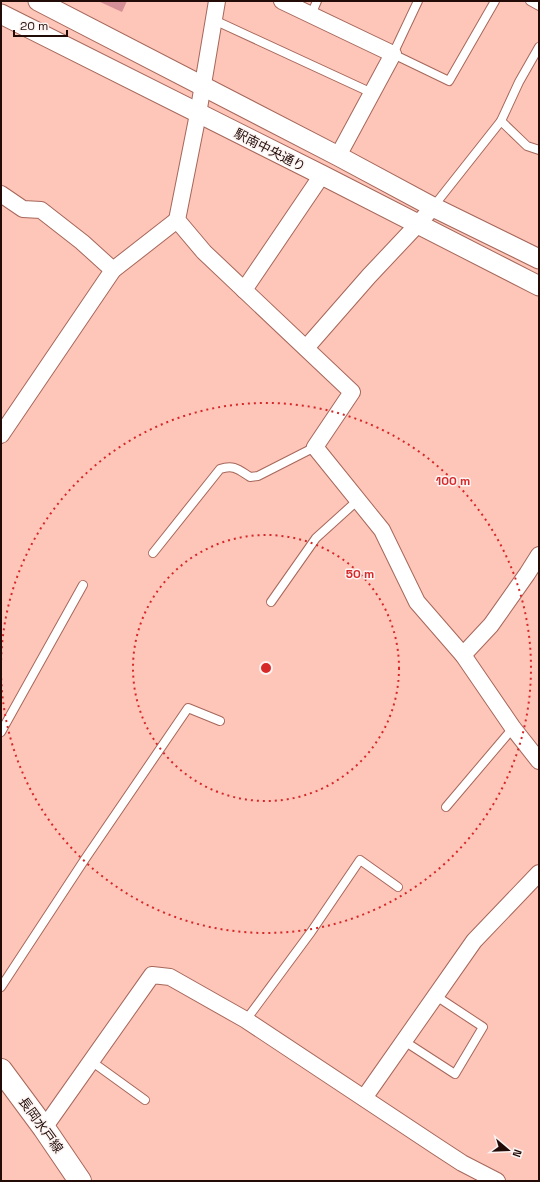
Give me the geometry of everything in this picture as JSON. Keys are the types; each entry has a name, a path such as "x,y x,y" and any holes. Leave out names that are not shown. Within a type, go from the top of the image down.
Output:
{"main road":[{"name":"長岡水戸線","path":"1,1070 44,1128 80,1181"}],"street":[{"name":"駅南中央通り","path":"38,1 338,156 433,207 539,259"},
{"path":"1,435 113,270 177,220 198,114 217,1"},
{"path":"282,1 314,8 393,54 338,156"},
{"name":"駅南中央通り","path":"1,14 539,286"},
{"path":"244,290 322,176"},
{"path":"1,194 23,209 41,210 82,242 113,270"},
{"path":"306,348 369,276 433,207"},
{"path":"177,220 204,252 352,392 315,447 382,530 417,602 463,655 513,728 539,761"},
{"path":"463,655 491,625 539,555"},
{"path":"364,1098 474,941 539,873"},
{"path":"44,1128 152,975 170,977 246,1020 462,1163 497,1181"}],"lane":[{"path":"418,1 393,54 449,81 495,1"},
{"path":"530,1 539,6"},
{"path":"214,20 372,93"},
{"path":"433,207 501,121 519,82 539,47"},
{"path":"501,121 527,146 539,150"},
{"path":"153,553 220,469 228,466 234,467 250,477 258,476 315,447"},
{"path":"271,602 316,538 358,500"},
{"path":"1,732 83,585"},
{"path":"1,987 84,859 188,708 220,721"},
{"path":"446,807 513,728"},
{"path":"246,1020 311,932 360,860 398,887"},
{"path":"404,1041 455,1074 483,1027 436,996"},
{"path":"91,1061 145,1100"}],"building":[{"path":"98,1 127,1 122,12"}]}
